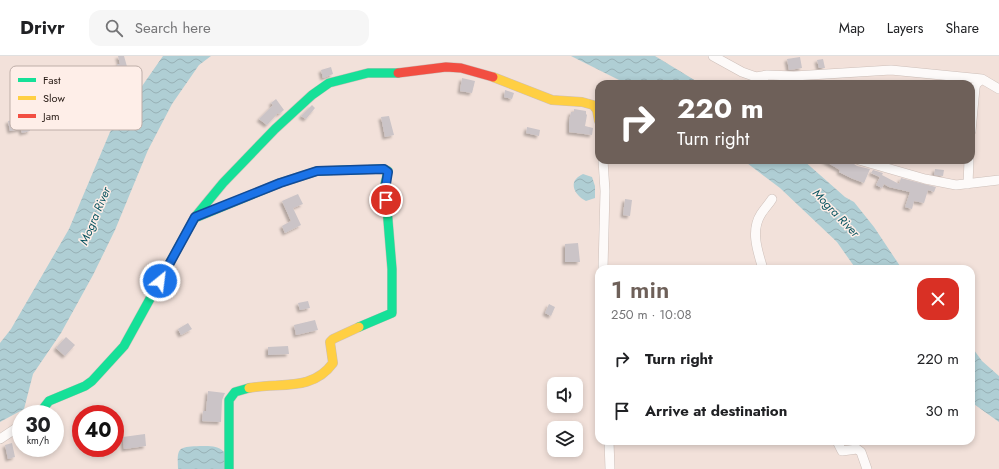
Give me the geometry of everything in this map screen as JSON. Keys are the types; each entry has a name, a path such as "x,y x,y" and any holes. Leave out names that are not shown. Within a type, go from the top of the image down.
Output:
{"street":[{"path":"713,56 760,80"},
{"path":"46,405 49,401 56,397 75,391 89,384 124,346 195,217 223,184 275,129 312,95 329,83 368,73 396,73 435,68 462,68 487,75 552,100 577,102 593,105 595,108"},
{"path":"756,77 767,75 794,76 891,70 982,80 999,89"},
{"path":"975,86 982,80"},
{"path":"603,164 605,191 603,265"},
{"path":"873,164 925,179 956,185 999,180"},
{"path":"968,184 969,164"},
{"path":"195,217 280,183 317,171 384,169 388,172 386,184 392,269 392,312 333,339 330,342 333,363 325,374 314,380 300,384 263,386 235,392 229,400 229,469"},
{"path":"762,265 755,236 760,215 772,199"},
{"path":"0,439 12,431"},
{"path":"609,445 610,469"},
{"path":"839,445 842,451 857,449 861,452 867,469"}],"water":[{"name":"Mogra River","path":"163,56 211,56 199,65 172,104 148,150 115,230 93,275 61,333 33,374 25,405 12,405 12,416 0,422 0,343 11,329 69,229 110,132 111,130 142,130 142,86"},
{"path":"571,56 655,56 694,80 619,80"},
{"name":"Mogra River","path":"748,164 808,164 845,197 854,202 874,227 899,265 853,265 837,242 780,188"},
{"path":"583,174 592,177 595,186 595,198 586,201 578,195 574,188 575,180"},
{"path":"975,351 982,361 999,376 999,422 975,405"},
{"path":"213,446 222,450 224,452 226,469 178,469 178,456 180,450 187,447"}],"building":[{"path":"118,56 124,56 127,66 117,66 117,64 120,64"},
{"path":"800,57 802,68 789,70 787,59"},
{"path":"823,59 825,68 819,68 817,60"},
{"path":"331,67 333,74 323,78 321,70"},
{"path":"462,78 475,81 472,93 460,91"},
{"path":"505,90 514,93 512,99 504,97"},
{"path":"276,99 284,110 279,114 278,113 267,125 259,119 273,105 271,103"},
{"path":"312,105 315,108 306,119 301,116"},
{"path":"574,109 586,111 587,115 585,126 593,128 592,135 569,132 569,121 571,112 574,112"},
{"path":"389,116 394,135 385,137 381,117"},
{"path":"8,121 10,121 10,130 16,130 10,131"},
{"path":"527,127 540,130 539,136 526,133"},
{"path":"21,130 30,130 30,131 22,133"},
{"path":"830,164 854,164 870,169 864,183 839,172 840,170"},
{"path":"935,169 944,170 943,176 934,175"},
{"path":"873,170 883,173 882,175 899,184 901,178 936,187 934,192 928,190 924,203 914,201 912,209 905,207 910,192 889,187 884,184 882,188 876,185 880,177 871,173"},
{"path":"298,194 303,204 293,208 301,225 285,233 282,226 291,221 282,201"},
{"path":"625,199 632,200 630,216 623,215"},
{"path":"578,243 580,262 565,262 565,244"},
{"path":"308,301 310,308 300,310 298,303"},
{"path":"549,304 555,307 551,316 545,313"},
{"path":"315,320 318,330 296,335 294,325"},
{"path":"188,323 192,329 181,335 178,329"},
{"path":"66,337 75,345 65,356 56,348"},
{"path":"288,346 289,354 268,355 268,347"},
{"path":"208,391 225,393 222,400 221,422 202,421 203,411 206,411"},
{"path":"145,434 146,446 124,449 124,437"},
{"path":"12,443 12,457 15,457 8,459 5,445"}],"traffic: fast":[{"path":"46,405 49,401 85,386 92,381 124,346 195,217 223,183 275,129 312,95 329,83 368,73 398,73"},
{"path":"197,217 280,183 317,171 384,169 388,171 385,184 392,269 392,313 359,327"},
{"path":"229,469 229,400 235,392 249,388"}],"traffic: slow":[{"path":"493,77 552,100 582,102 593,105 595,108"},
{"path":"249,388 295,384 315,378 325,372 333,363 330,342 333,339 359,327"}],"traffic: jam":[{"path":"398,73 446,67 461,68 493,77"}],"route":[{"path":"160,281 195,217 280,183 317,171 384,169 388,172 386,182 386,200"}]}
